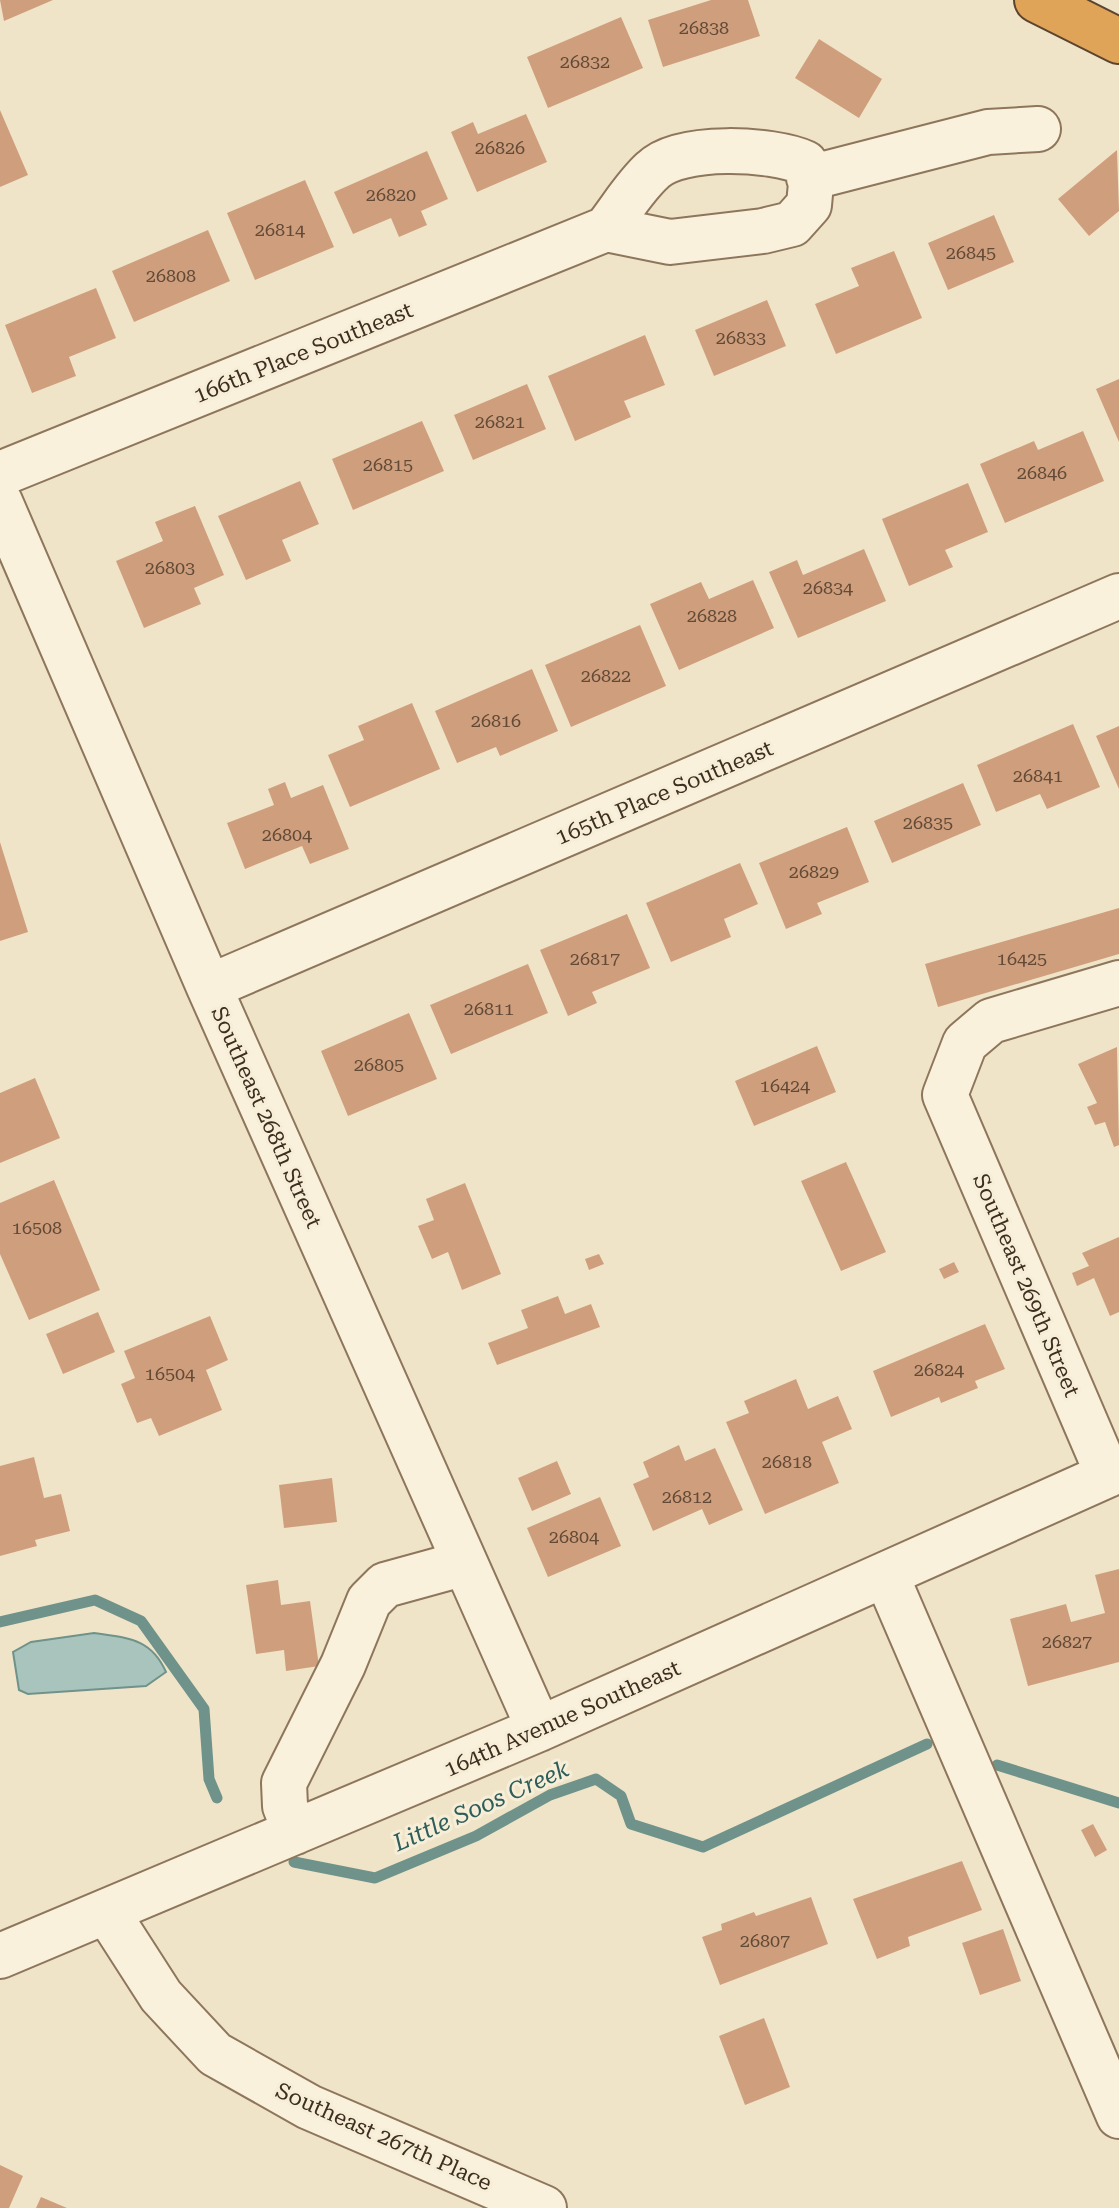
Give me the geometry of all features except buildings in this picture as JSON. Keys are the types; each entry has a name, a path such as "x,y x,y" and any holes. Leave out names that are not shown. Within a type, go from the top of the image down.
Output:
{"highway":[{"path":"1037,0 1119,41"}],"street":[{"path":"606,229 670,242 763,231 792,224 809,205 809,178 988,132 1038,129"},
{"name":"166th Place Southeast","path":"0,474 606,229 653,170 672,157 767,151 805,163 809,178"},
{"name":"Southeast 268th Street","path":"0,502 209,987 539,1729"},
{"name":"165th Place Southeast","path":"209,987 1119,596"},
{"name":"Southeast 269th Street","path":"1114,1473 945,1095 965,1043 991,1021 1119,983"},
{"name":"164th Avenue Southeast","path":"0,1956 539,1729 1114,1473"},
{"path":"295,1832 285,1806 284,1783 343,1665 369,1601 385,1585 465,1563"},
{"path":"886,1575 1119,2116"},
{"name":"Southeast 267th Place","path":"107,1912 161,1996 215,2054 309,2107 544,2208"}],"water":[{"path":"94,1633 128,1639 146,1646 166,1672 146,1686 28,1694 19,1690 13,1652 31,1642"}],"waterway":[{"name":"Little Soos Creek","path":"0,1622 95,1600 141,1621 204,1709 209,1779 217,1798"},
{"name":"Little Soos Creek","path":"294,1862 375,1878 476,1836 550,1795 596,1779 621,1796 631,1824 703,1847 927,1744"},
{"name":"Little Soos Creek","path":"997,1765 1119,1803"}]}
